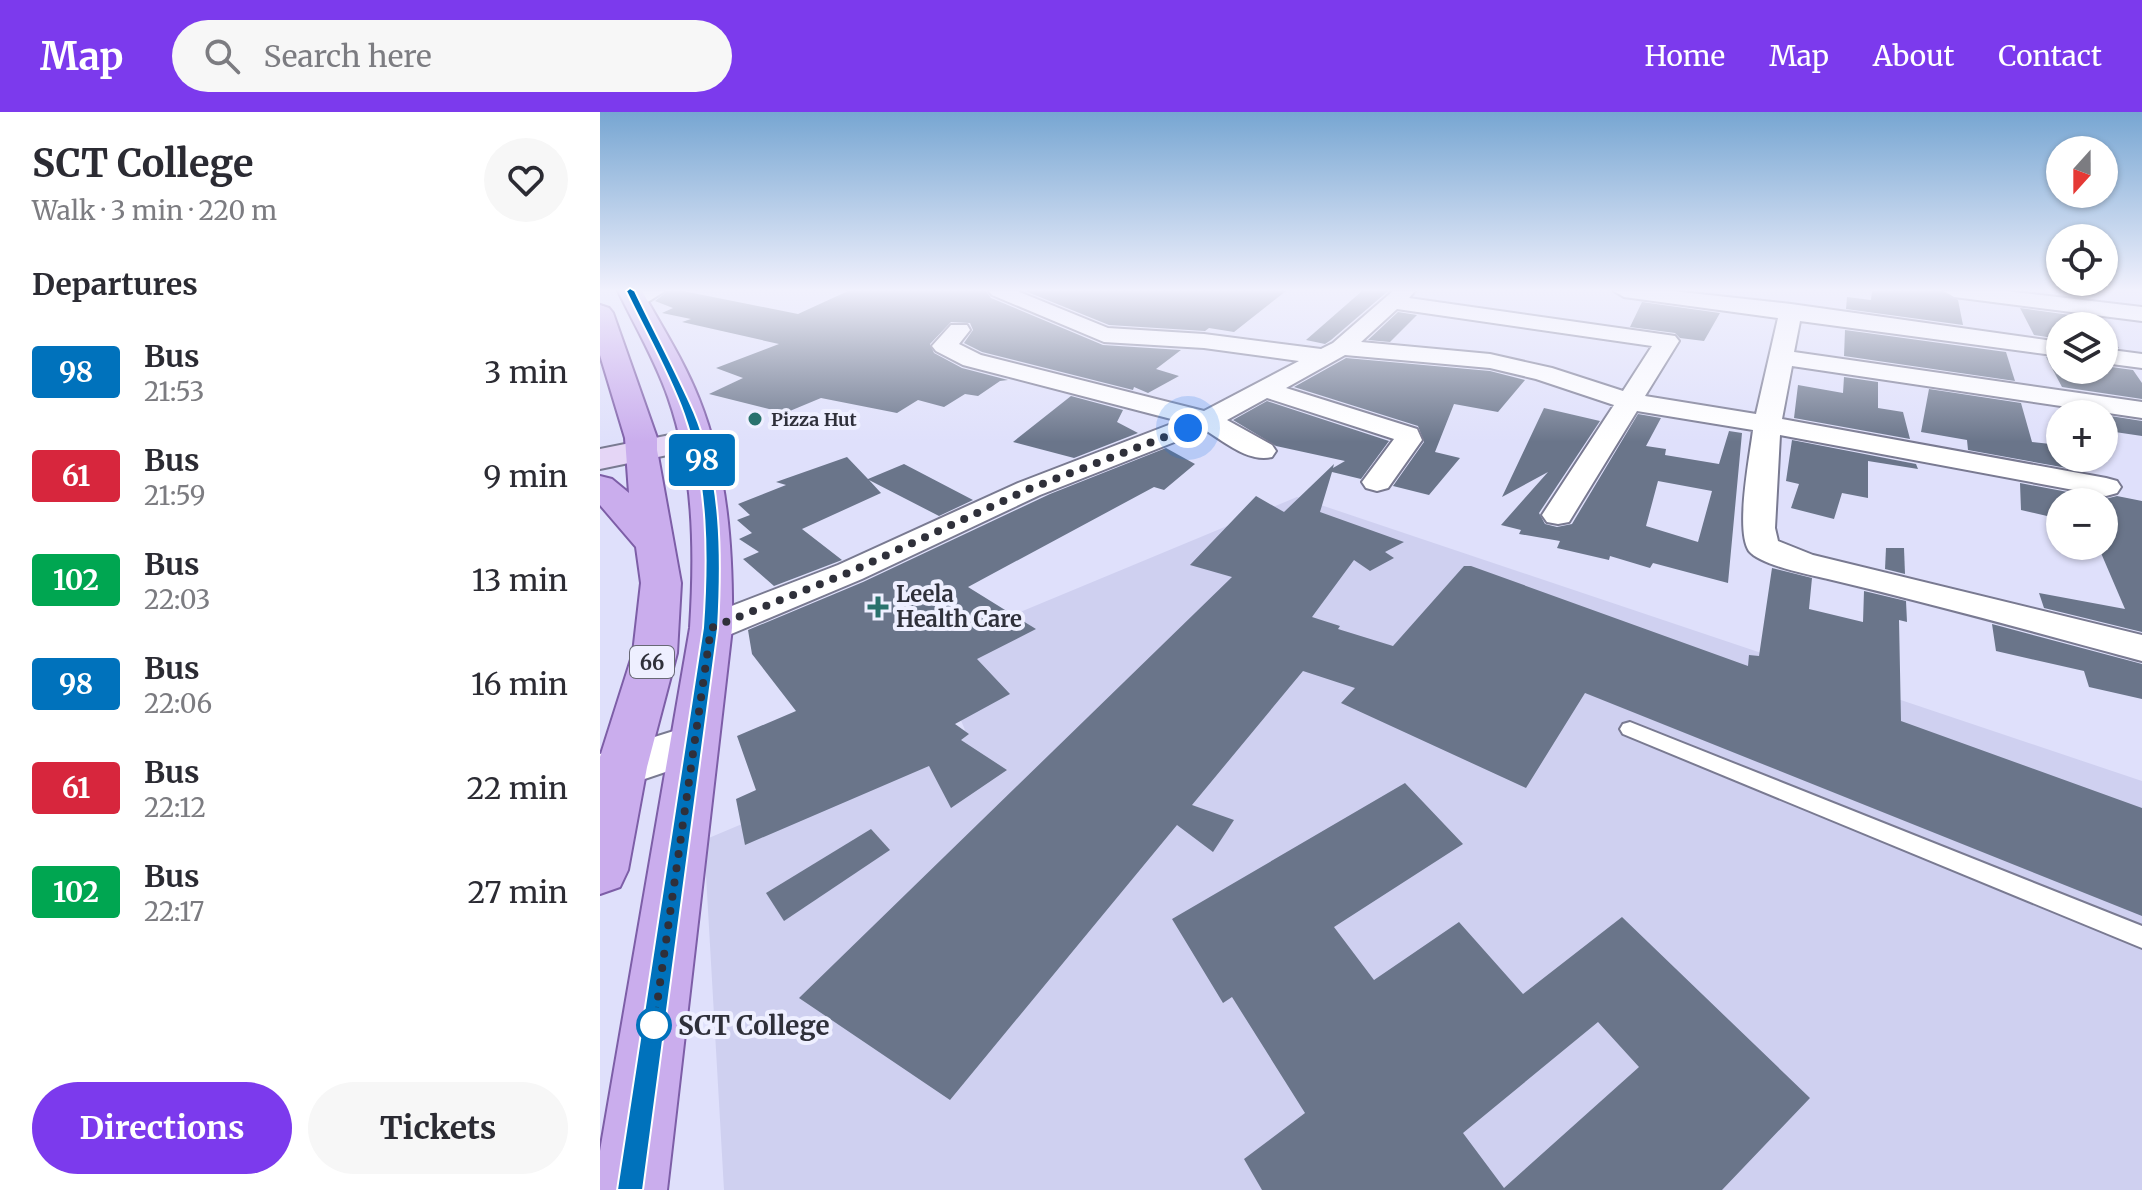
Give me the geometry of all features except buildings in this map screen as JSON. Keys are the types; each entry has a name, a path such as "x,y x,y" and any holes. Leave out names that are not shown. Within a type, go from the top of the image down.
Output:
{"main road":[{"name":"66","path":"600,870 611,771 655,653 661,583 658,550 627,449 605,341"},
{"path":"630,1190 711,628 715,561 703,464 689,414 659,341"},
{"path":"600,434 621,440 627,449 694,435"},
{"path":"600,486 616,500 658,550"}],"street":[{"path":"948,341 944,346 972,360 1207,420 1262,451"},
{"path":"1208,341 1332,352 1448,355 1490,361 1543,373 1631,402 2106,487"},
{"path":"711,628 850,572 1029,489 1207,420 1332,352 1345,341"},
{"path":"1558,515 1667,341"},
{"path":"1784,341 1767,424 1759,528 1763,547 1803,563 1921,590 2142,648"},
{"path":"2006,341 2046,347"},
{"path":"1780,357 2142,410"},
{"path":"2118,358 2142,361"},
{"path":"1263,389 1322,405 1407,435 1408,440 1402,450 1377,482"},
{"path":"611,771 693,744"}],"lane":[{"path":"1630,729 2142,937"}],"shaded area":[{"path":"1297,497 2142,781 2142,1190 724,1190 704,840 965,730 931,649"}],"bus line":[{"name":"98","path":"630,1190 711,628 715,561 703,464 689,414 656,341"}],"place":[{"name":"Pizza Hut","path":"755,419"},
{"name":"Leela Health Care","path":"878,607"},
{"name":"SCT College","path":"654,1025"}],"route":[{"path":"654,1025 711,628 850,572 1029,489 1188,428"}]}
